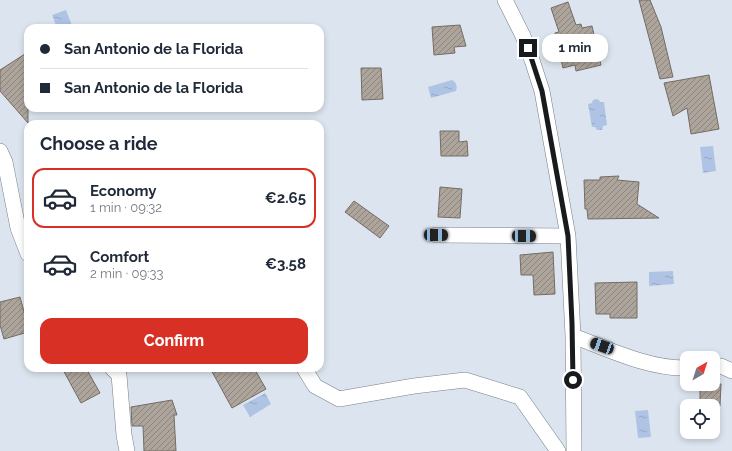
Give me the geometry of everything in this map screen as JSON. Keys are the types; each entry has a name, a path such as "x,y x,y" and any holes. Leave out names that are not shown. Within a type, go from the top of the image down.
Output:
{"street":[{"path":"505,0 523,36 542,91 568,236 573,336 574,451"},
{"path":"0,151 5,162 18,228 24,244"},
{"path":"436,235 568,236"},
{"path":"573,336 632,357 680,368"},
{"path":"720,366 732,371"},
{"path":"116,372 119,375 124,435 127,451"},
{"path":"306,372 315,386 339,400 414,386 465,380 479,384 520,398 558,451"}],"water":[{"path":"66,10 71,24 55,24 52,15"},
{"path":"452,80 456,84 456,91 431,98 428,87"},
{"path":"596,99 600,102 604,102 607,125 603,126 602,130 597,130 595,127 592,127 588,104 592,103 593,100"},
{"path":"713,146 716,171 703,173 700,147"},
{"path":"673,271 674,284 649,286 649,272"},
{"path":"265,393 271,404 250,417 243,405"},
{"path":"648,410 651,437 638,438 635,411"}],"building":[{"path":"639,0 650,0 661,27 673,77 660,79"},
{"path":"568,2 576,25 581,24 582,28 592,26 601,65 576,71 575,65 563,68 555,33 559,32 551,8"},
{"path":"460,25 466,46 454,47 455,53 434,55 432,27"},
{"path":"24,55 24,112 28,112 28,120 25,120 0,91 0,70"},
{"path":"361,68 381,68 383,99 362,100"},
{"path":"709,75 719,129 691,134 687,108 673,116 664,83"},
{"path":"440,131 459,131 459,142 467,141 468,156 441,156"},
{"path":"619,176 617,180 639,182 637,204 659,218 588,219 587,209 585,209 584,180 600,180 600,177"},
{"path":"440,187 462,189 460,218 438,217"},
{"path":"354,201 389,226 380,238 345,212"},
{"path":"553,252 555,294 534,295 533,275 521,275 520,255"},
{"path":"637,282 637,318 610,318 610,314 596,314 595,283"},
{"path":"20,297 24,312 24,333 4,339 0,325 0,302"},
{"path":"64,372 88,372 100,393 81,403"},
{"path":"212,372 256,372 266,389 232,408"},
{"path":"721,384 720,406 720,399 700,399 700,391 720,391"},
{"path":"172,400 177,415 174,415 176,451 144,451 143,426 132,426 131,407"}],"route":[{"path":"528,48 542,91 568,236 573,380"}]}
